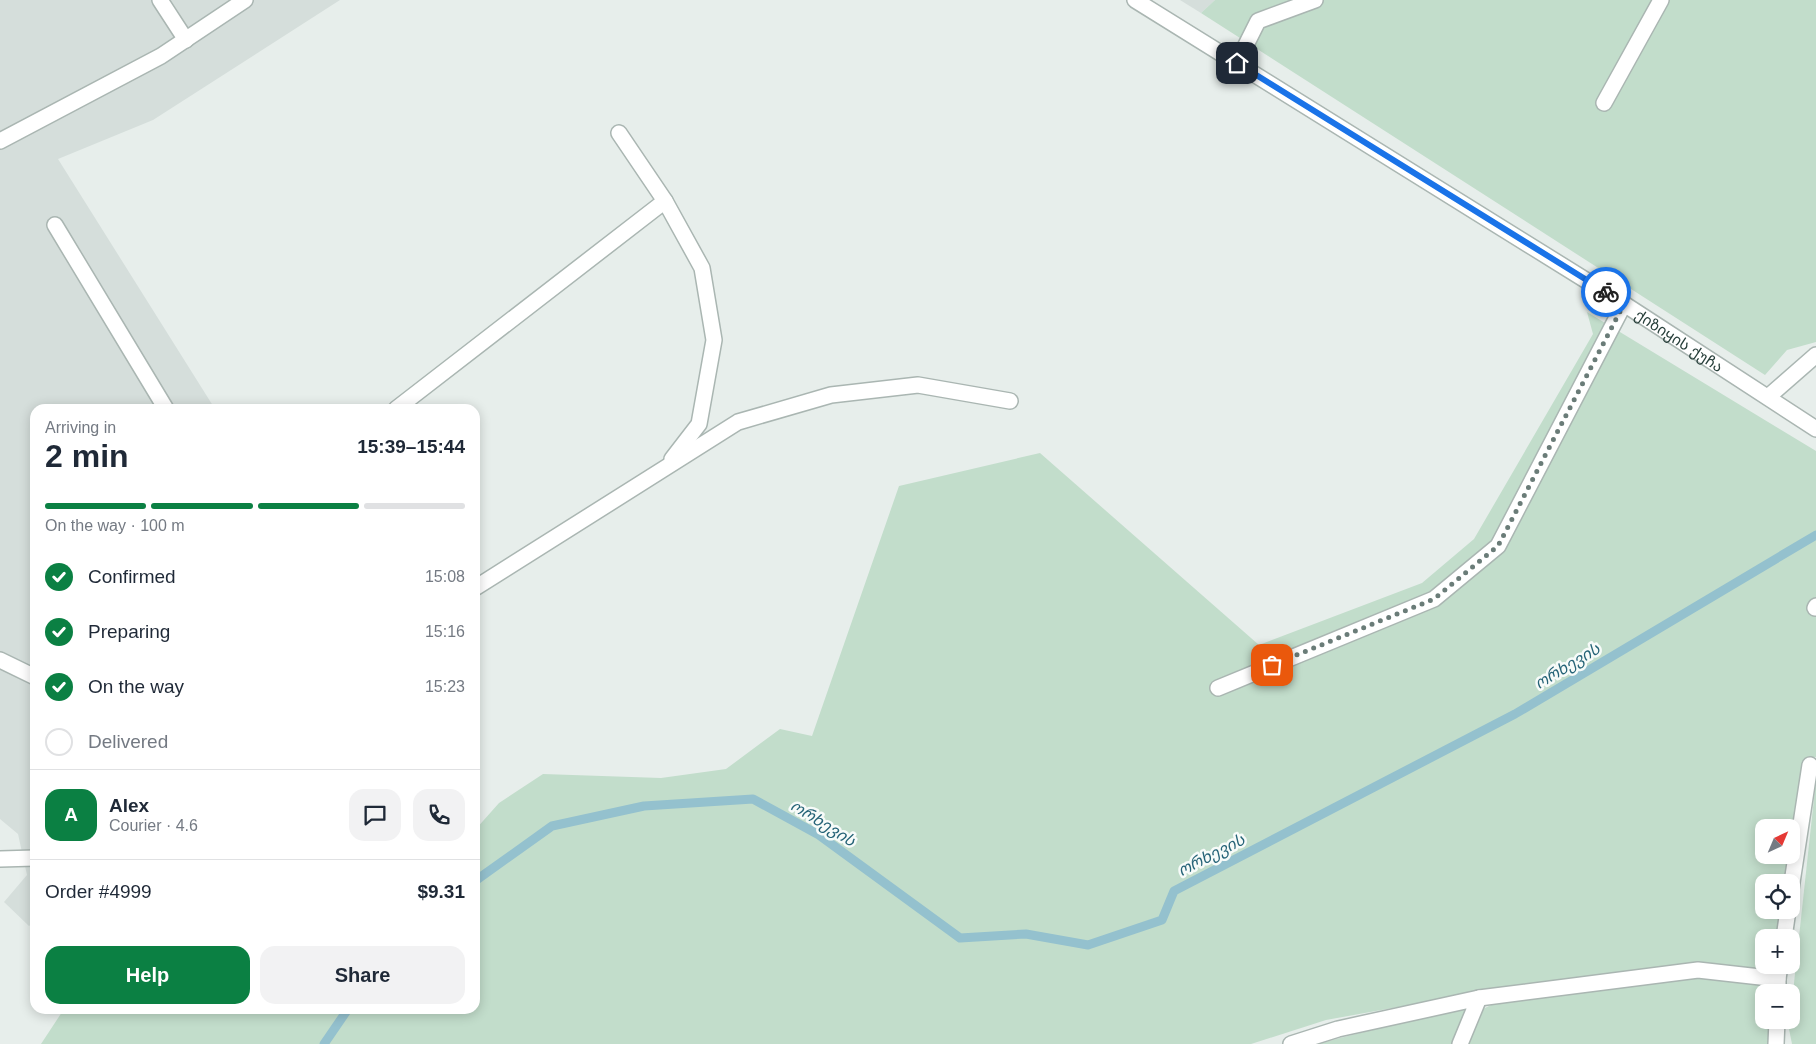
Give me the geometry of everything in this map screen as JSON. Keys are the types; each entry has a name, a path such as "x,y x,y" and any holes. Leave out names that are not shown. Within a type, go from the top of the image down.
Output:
{"street":[{"path":"160,0 186,40"},
{"path":"0,141 162,56 245,0"},
{"name":"ქიზიყის ქუჩა","path":"1135,0 1624,304 1816,429"},
{"path":"1237,63 1258,21 1315,0"},
{"path":"1604,103 1661,0"},
{"path":"619,133 665,201 702,268 714,340 698,424 664,468"},
{"path":"402,404 665,201"},
{"path":"55,225 163,404"},
{"path":"1218,688 1434,599 1498,546 1624,304"},
{"path":"1768,397 1816,355"},
{"path":"480,585 738,422 831,395 918,385 1010,401"},
{"path":"0,660 30,675"},
{"path":"1793,874 1810,764"},
{"path":"0,859 30,858"},
{"path":"1291,1044 1338,1029 1479,998 1698,970 1778,979"},
{"path":"1460,1044 1479,998"},
{"path":"1776,1044 1777,1029"}],"shaded area":[{"path":"0,0 340,0 153,120 58,159 212,404 30,404 29,926 4,902 27,875 18,834 0,819"},
{"path":"1180,0 1215,0 1201,13"}],"green space":[{"path":"1215,0 1816,0 1816,342 1787,350 1765,375 1201,13"},
{"path":"1587,312 1816,451 1816,757 1806,757 1796,819 1755,819 1755,864 1790,864 1788,874 1755,874 1755,919 1781,919 1779,929 1755,929 1755,969 1704,963 1470,994 1326,1020 1251,1044 41,1044 61,1014 480,1014 480,824 499,803 543,774 661,778 726,769 780,729 812,736 899,486 1040,453 1259,645 1422,583 1474,539 1593,334"},
{"path":"1816,780 1816,1044 1792,1044 1789,1029 1800,1029 1800,984 1794,984 1795,974 1800,974 1800,929"},
{"path":"1680,975 1755,985 1755,1029 1771,1029 1771,1044 1466,1044 1481,1010 1501,1000"},
{"path":"1469,1006 1454,1044 1319,1044 1340,1038"}],"waterway":[{"name":"ორხევის","path":"480,877 552,826 644,806 753,799 819,835 960,938 1026,934 1088,945 1162,920 1174,891 1515,714 1816,535"},
{"name":"ორხევის","path":"324,1044 345,1014"}],"way so far":[{"path":"1272,665 1434,599 1498,546 1624,304 1606,292"}],"route":[{"path":"1237,63 1606,292"}]}
